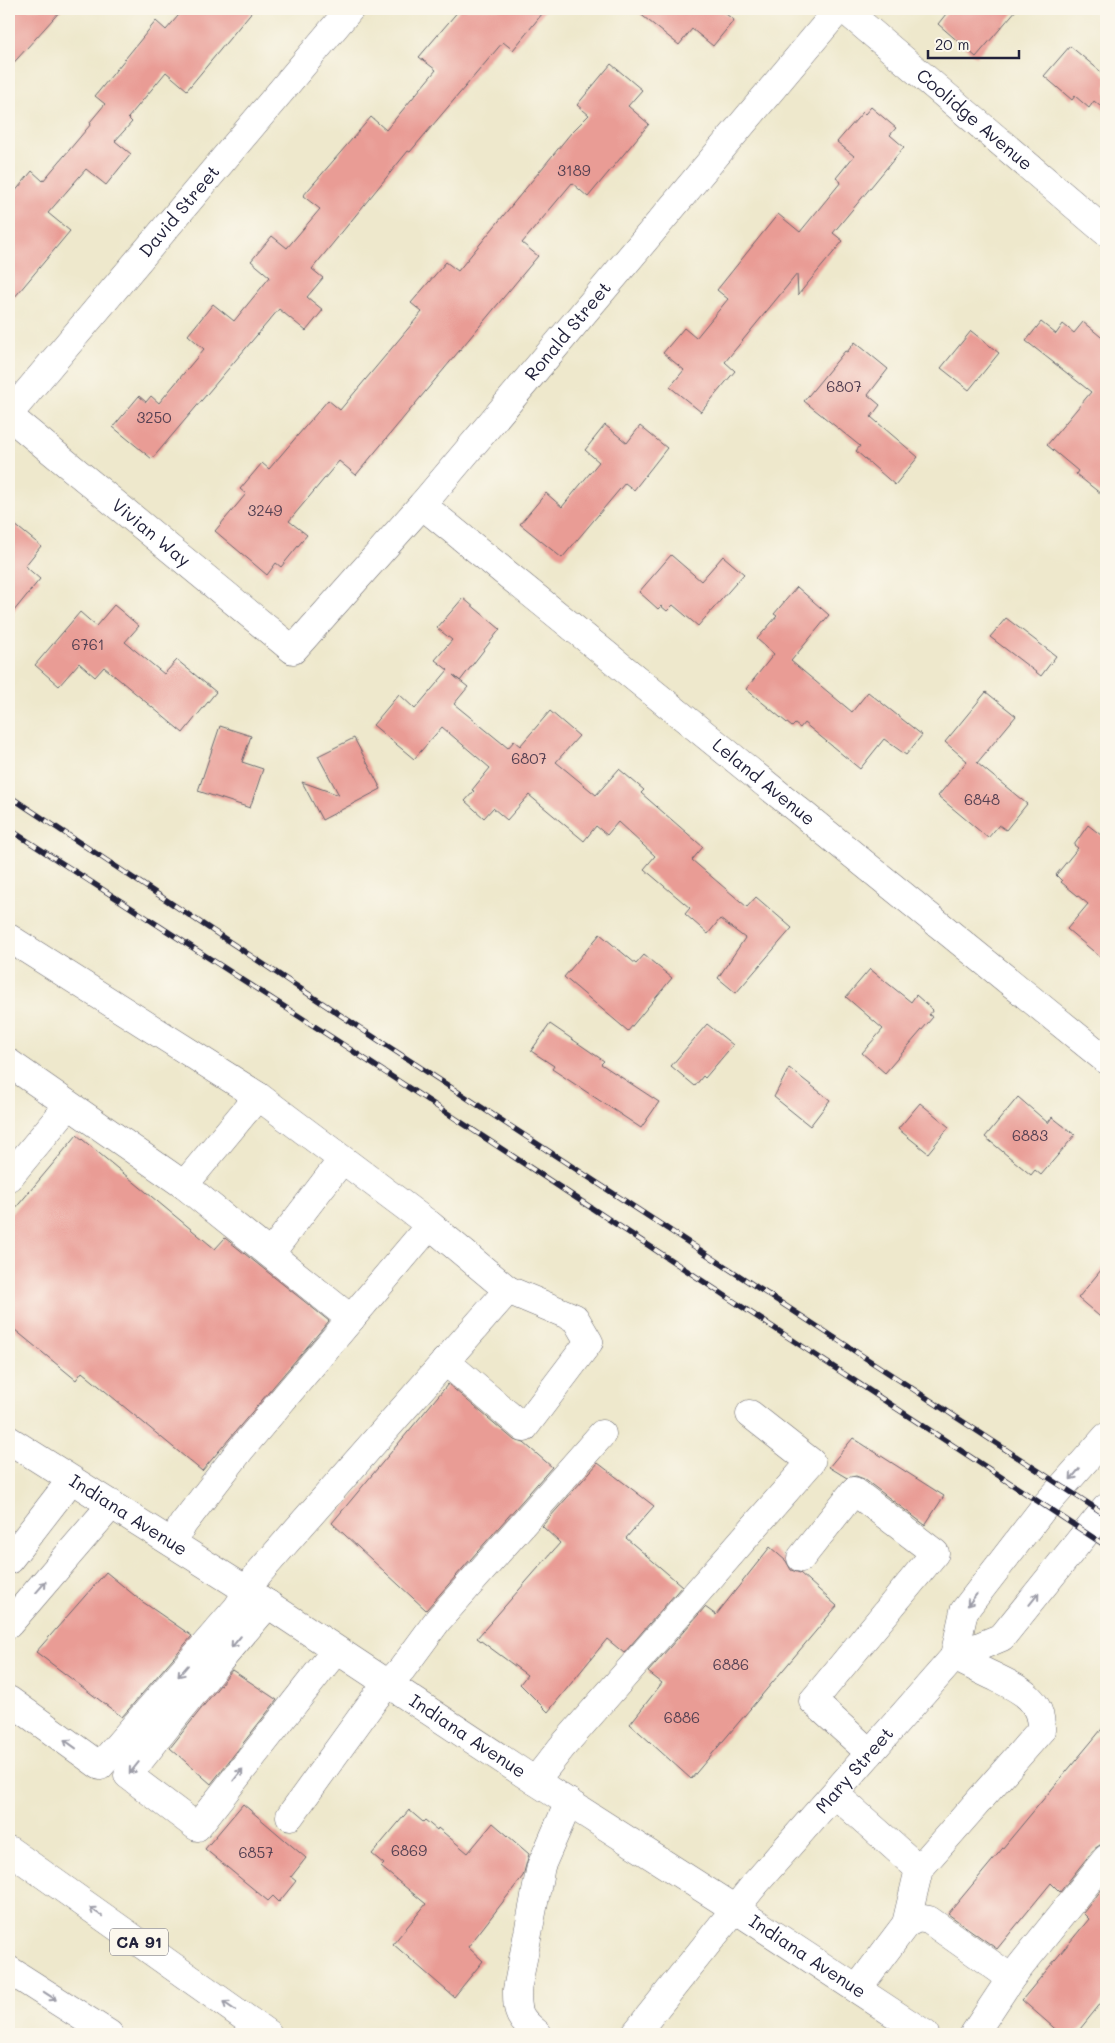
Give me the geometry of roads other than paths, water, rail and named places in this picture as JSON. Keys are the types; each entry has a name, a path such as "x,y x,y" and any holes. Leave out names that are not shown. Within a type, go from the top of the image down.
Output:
{"main road":[{"name":"David Street","path":"9,415 350,9"},
{"name":"Ronald Street","path":"293,650 422,505 838,9"},
{"name":"Coolidge Avenue","path":"844,9 1106,232"},
{"name":"Vivian Way","path":"9,415 293,650"},
{"name":"Leland Avenue","path":"422,505 1106,1060"},
{"path":"9,938 258,1096 430,1225 508,1290 575,1318 589,1342 524,1428 445,1361"},
{"path":"9,1063 68,1106 184,1185 351,1319"},
{"path":"184,1185 258,1096"},
{"path":"9,1177 68,1106"},
{"path":"270,1254 342,1160"},
{"path":"173,1543 183,1524 240,1449 430,1225"},
{"path":"336,1650 197,1828 128,1775 216,1665 251,1601 258,1574 508,1290"},
{"path":"536,1781 562,1748 811,1462 750,1414"},
{"path":"290,1816 376,1698 402,1669 438,1620 602,1434"},
{"name":"Mary Street","path":"954,1657 964,1611 1045,1506 1106,1437"},
{"name":"Indiana Avenue","path":"9,1440 72,1480 106,1511 173,1543 251,1601 336,1650 925,2034"},
{"path":"9,1560 72,1480"},
{"path":"801,1558 854,1491 935,1553 813,1701 870,1753"},
{"name":"Mary Street","path":"635,2034 755,1884 954,1657 1002,1637 1106,1508"},
{"path":"9,1624 106,1511"},
{"path":"9,1700 100,1766 251,1601"},
{"path":"857,1989 906,1924 919,1869 1041,1730 1041,1718 1036,1706 1022,1690 954,1657"},
{"path":"834,1794 919,1869"},
{"path":"538,2034 522,2018 517,2009 517,1990 541,1866 569,1802"},
{"name":"CA 91","path":"9,1850 268,2034"},
{"path":"974,2034 1011,1978 1106,1859"},
{"path":"906,1924 918,1918 929,1920 1011,1978"},
{"path":"9,1970 109,2034"}],"railway":[{"path":"9,796 366,1032 1106,1515"},
{"path":"9,829 342,1044 1106,1546"}]}
